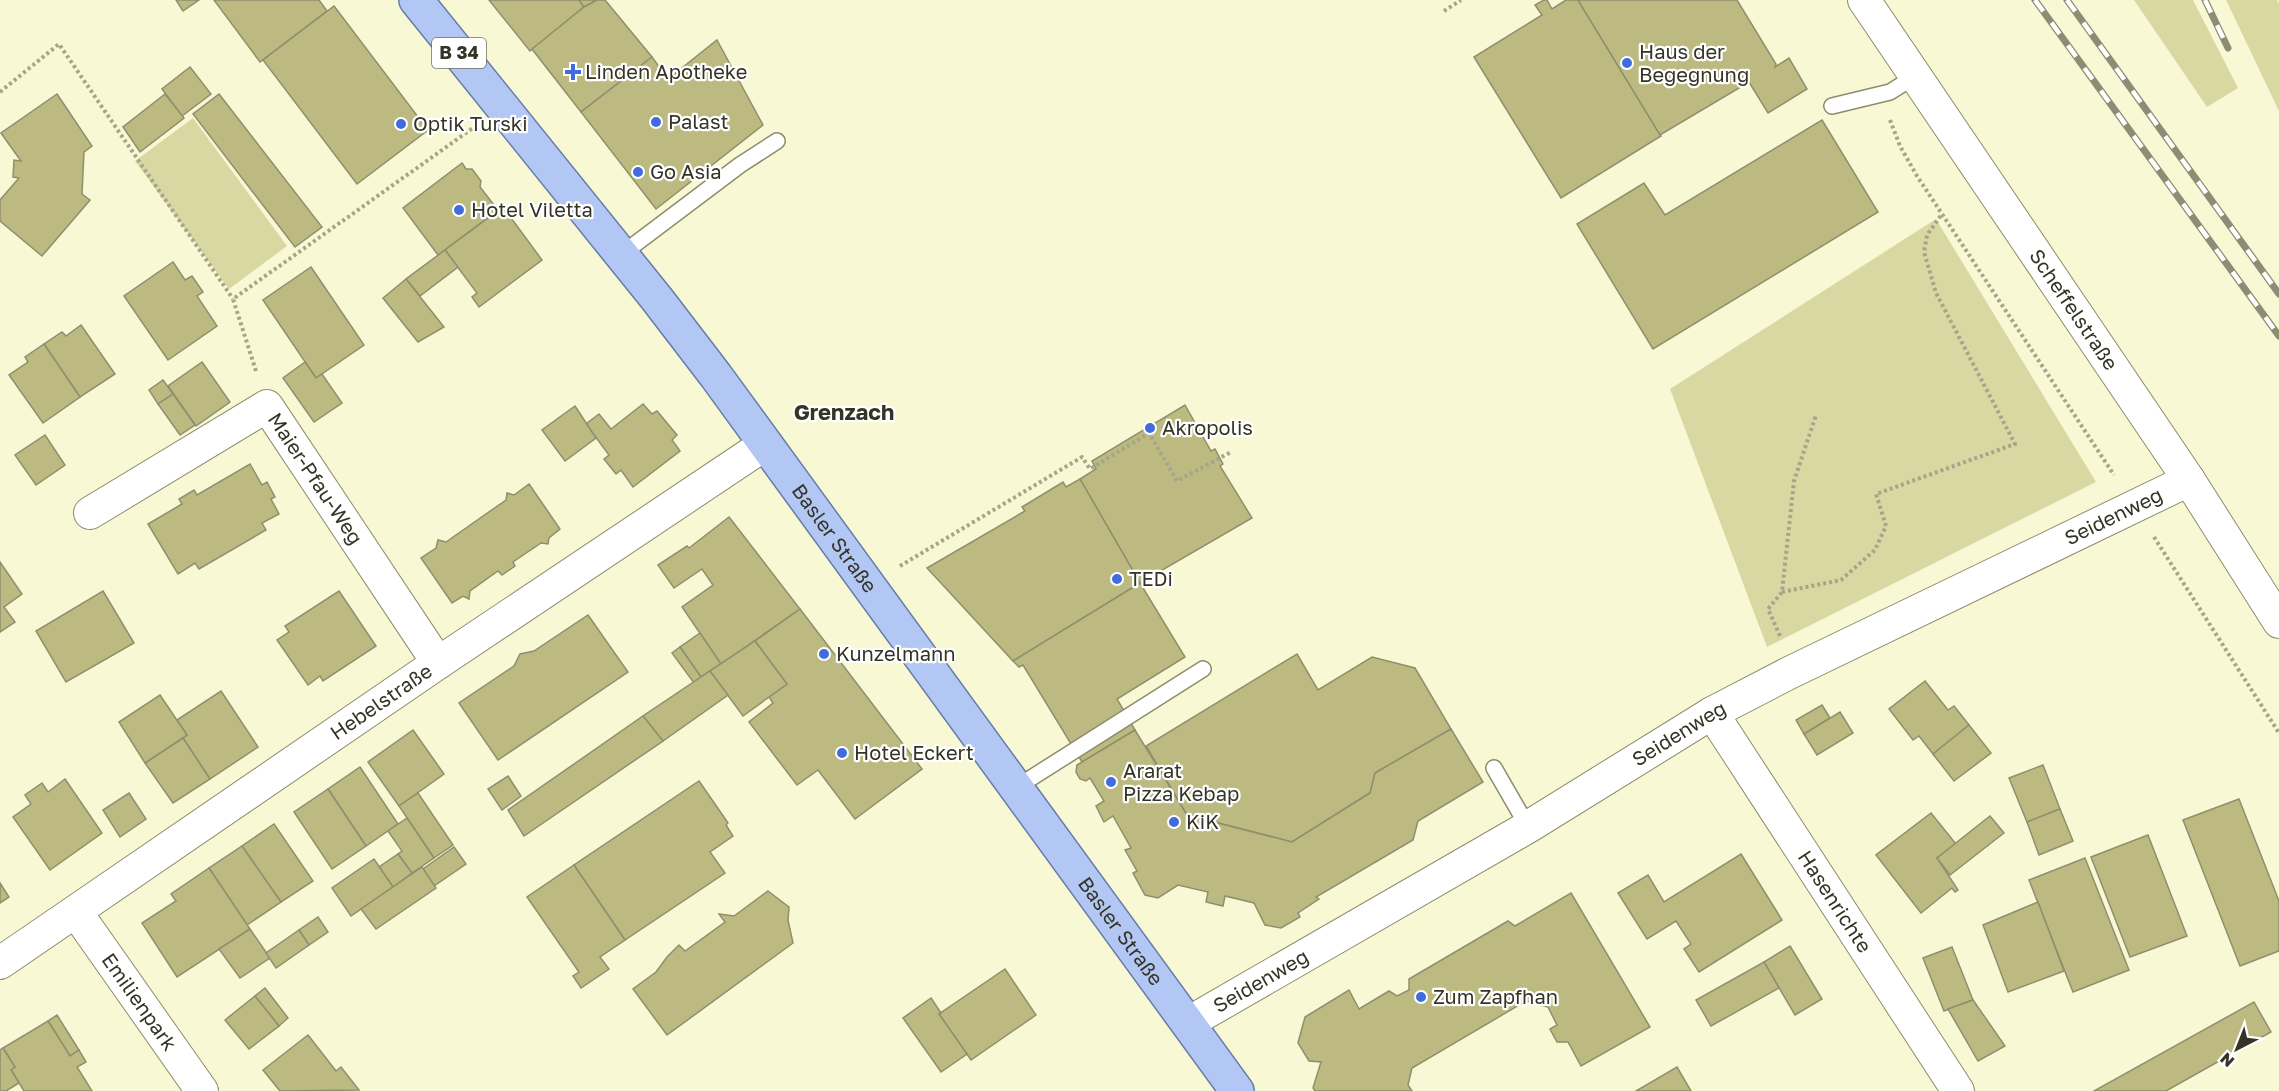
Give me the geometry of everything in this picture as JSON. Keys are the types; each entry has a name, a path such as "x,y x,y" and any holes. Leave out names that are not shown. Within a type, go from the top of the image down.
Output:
{"main road":[{"name":"Basler Straße","path":"416,0 622,254 716,376 764,445 1017,787 1237,1091"}],"street":[{"name":"Scheffelstraße","path":"1864,0 1917,75 2189,480 2279,622"},
{"name":"Maier-Pfau-Weg","path":"90,513 267,406 438,663"},
{"name":"Hebelstraße","path":"0,963 438,663 764,445"},
{"name":"Seidenweg","path":"1188,1023 1528,827 1712,713 2189,480"},
{"name":"Hasenrichte","path":"1712,713 1958,1091"},
{"name":"Emilienpark","path":"76,912 202,1091"}],"lane":[{"path":"1832,106 1890,92 1917,75"},
{"path":"622,254 740,165 777,141"},
{"path":"1017,787 1203,669"},
{"path":"1494,768 1528,827"}],"path":[{"path":"1444,11 1461,0"},
{"path":"0,92 58,45 233,298 267,406"},
{"path":"1890,92 1891,125 1917,176 2134,506 2279,733"},
{"path":"233,298 502,107"},
{"path":"1782,592 1841,580 1875,550 1886,526 1876,494 2015,444 1936,293 1924,252 1927,235 1942,214"},
{"path":"1796,670 1768,609 1782,592 1794,482 1816,415"},
{"path":"867,585 1082,457 1090,469 1149,433 1177,482 1231,452"}],"shaded area":[{"path":"2134,0 2193,0 2238,88 2207,107"},
{"path":"2226,0 2277,0 2279,4 2279,111"},
{"path":"193,118 287,246 229,289 135,161"},
{"path":"1936,219 2096,482 1767,647 1670,389"}],"building":[{"path":"176,0 199,0 183,11"},
{"path":"214,0 319,0 327,11 260,62"},
{"path":"489,0 579,0 584,7 530,51"},
{"path":"579,0 597,0 584,7"},
{"path":"597,0 605,0 652,57 581,112 532,49 584,7"},
{"path":"1547,0 1552,9 1566,0 1578,0 1661,136 1561,198 1474,57 1542,15 1535,5"},
{"path":"1578,0 1737,0 1776,64 1775,67 1789,58 1807,89 1768,113 1749,82 1660,135"},
{"path":"334,6 428,130 357,184 263,60"},
{"path":"717,40 763,125 656,209 581,112 652,57 668,79"},
{"path":"190,67 211,94 182,116 162,89"},
{"path":"57,94 92,146 84,152 82,194 90,200 42,256 0,221 0,200 19,178 13,177 14,160 21,161 1,133"},
{"path":"165,94 184,118 140,152 123,127"},
{"path":"219,94 322,227 295,247 193,114"},
{"path":"1822,120 1878,212 1653,349 1577,224 1644,183 1665,215"},
{"path":"462,163 466,169 472,169 481,181 480,187 498,210 438,255 403,208"},
{"path":"503,207 542,260 479,307 472,297 477,293 445,250"},
{"path":"445,250 458,267 420,296 406,279"},
{"path":"173,262 185,280 192,276 203,292 197,296 217,326 168,360 124,296"},
{"path":"311,267 364,345 316,378 263,300"},
{"path":"406,279 444,327 418,342 383,298"},
{"path":"81,325 115,374 80,397 44,344 62,332 66,336"},
{"path":"44,344 80,397 43,423 9,375 28,362 25,357"},
{"path":"202,362 230,402 196,426 168,386"},
{"path":"305,362 316,378 322,374 342,403 314,422 283,378"},
{"path":"163,380 173,394 158,404 149,390"},
{"path":"173,394 195,425 180,435 158,404"},
{"path":"643,404 652,414 657,411 677,435 672,440 680,451 633,487 621,470 616,474 604,459 609,455 586,424 599,414 611,429"},
{"path":"1185,405 1211,451 1215,449 1223,464 1220,466 1252,518 1140,583 1080,479 1096,469 1092,461"},
{"path":"575,406 596,438 565,461 542,430"},
{"path":"45,435 65,465 36,485 15,455"},
{"path":"250,464 262,485 267,482 275,497 271,499 279,514 262,523 266,530 199,569 195,563 178,574 148,524 182,504 179,499 194,490 197,495"},
{"path":"1080,479 1140,583 1013,661 927,568 1025,511 1022,507 1063,482 1066,487"},
{"path":"529,484 560,529 549,538 548,544 541,543 513,562 515,566 502,575 498,571 470,591 469,599 463,596 452,603 421,558 436,548 438,540 446,542 506,500 507,493 514,495"},
{"path":"729,517 800,609 721,664 682,607 713,585 702,569 674,588 658,565 687,546 689,548"},
{"path":"0,562 22,594 4,607 15,622 0,632"},
{"path":"1140,583 1185,657 1117,699 1135,730 1082,762 1023,665 1019,667 1013,661"},
{"path":"103,591 134,643 66,682 36,631"},
{"path":"339,591 376,646 323,681 320,676 308,685 277,640 289,632 285,626"},
{"path":"800,609 922,769 855,819 818,770 797,785 749,722 773,703 769,697 787,684 755,641"},
{"path":"588,615 628,672 498,760 459,703 514,666 520,654 534,651"},
{"path":"700,633 721,664 701,677 680,647"},
{"path":"755,641 787,684 743,716 710,671"},
{"path":"680,647 701,677 694,683 672,653"},
{"path":"1297,654 1318,690 1372,657 1415,668 1451,729 1375,773 1370,793 1292,842 1187,815 1146,746"},
{"path":"710,671 728,695 663,741 643,716"},
{"path":"1925,681 1948,710 1954,706 1969,725 1933,754 1919,736 1913,740 1889,709"},
{"path":"221,691 258,747 210,779 183,738 187,735 177,720"},
{"path":"160,695 187,735 145,763 119,722"},
{"path":"1822,705 1830,718 1804,734 1796,720"},
{"path":"1840,712 1853,733 1817,755 1804,734"},
{"path":"643,716 663,741 524,836 508,810"},
{"path":"1969,725 1991,753 1954,781 1933,754"},
{"path":"1451,729 1483,782 1418,821 1413,840 1316,897 1319,899 1298,913 1300,917 1281,928 1265,925 1254,903 1225,896 1223,906 1206,902 1208,892 1178,885 1158,898 1145,895 1133,873 1137,871 1125,850 1131,848 1113,816 1104,822 1096,806 1104,801 1090,778 1086,781 1080,779 1076,772 1077,765 1135,730 1187,815 1292,842 1370,793 1375,773"},
{"path":"413,730 444,774 399,806 368,762"},
{"path":"183,738 210,779 173,803 145,763"},
{"path":"2043,765 2060,809 2027,822 2009,778"},
{"path":"360,767 398,824 366,846 328,789"},
{"path":"508,776 521,796 502,810 488,789"},
{"path":"65,779 102,833 50,870 13,817 31,804 25,795 42,783 48,792"},
{"path":"699,781 728,823 726,825 733,836 710,852 725,873 625,940 574,865"},
{"path":"328,789 366,846 332,869 294,812"},
{"path":"129,793 146,819 120,837 103,810"},
{"path":"418,793 453,845 434,858 399,806"},
{"path":"2239,799 2279,901 2279,951 2240,966 2183,820"},
{"path":"2060,809 2073,841 2039,855 2027,822"},
{"path":"1931,813 1956,844 1937,858 1958,890 1955,892 1952,888 1921,913 1876,855"},
{"path":"1990,816 2004,833 1950,875 1937,858"},
{"path":"407,818 434,858 412,873 398,854 402,851 388,831"},
{"path":"274,824 313,881 281,902 242,846"},
{"path":"2148,835 2187,936 2130,957 2091,857"},
{"path":"242,846 281,902 247,925 209,868"},
{"path":"454,847 466,864 434,886 423,869"},
{"path":"398,854 412,873 393,887 379,867"},
{"path":"1741,854 1782,920 1699,972 1684,949 1691,944 1676,921 1647,939 1618,893 1648,875 1664,902"},
{"path":"2085,858 2129,970 2073,992 2029,880"},
{"path":"374,859 393,887 351,916 332,888"},
{"path":"574,865 625,940 600,957 609,969 581,988 573,976 579,972 527,897"},
{"path":"422,867 436,888 376,929 361,909"},
{"path":"209,868 250,929 177,977 142,923 176,901 171,894"},
{"path":"0,883 9,897 0,903"},
{"path":"768,891 789,907 788,920 793,943 667,1035 633,989 656,972 679,945 685,951 725,922 719,914 734,916"},
{"path":"1571,893 1650,1027 1581,1066 1568,1042 1557,1042 1550,1029 1557,1025 1548,1007 1526,1001 1412,1068 1408,1085 1412,1091 1315,1091 1313,1088 1321,1062 1309,1061 1298,1043 1305,1017 1349,990 1359,1009 1389,991 1397,996 1409,990 1409,979 1508,921 1515,926"},
{"path":"2038,902 2064,971 2008,992 1983,925"},
{"path":"318,917 328,932 309,945 299,930"},
{"path":"250,929 270,958 240,978 219,949"},
{"path":"299,930 309,945 276,968 266,953"},
{"path":"1790,946 1822,999 1795,1015 1764,962"},
{"path":"1952,947 1973,1000 1944,1011 1923,958"},
{"path":"1764,962 1779,988 1711,1026 1696,1000"},
{"path":"1005,969 1036,1015 971,1060 939,1014"},
{"path":"265,988 288,1018 279,1026 255,996"},
{"path":"255,996 279,1026 249,1049 225,1020"},
{"path":"931,998 941,1013 939,1014 967,1054 941,1072 903,1018"},
{"path":"1973,1000 2005,1046 1978,1061 1948,1009"},
{"path":"2254,1002 2271,1032 2166,1091 2094,1091"},
{"path":"57,1015 79,1050 70,1056 48,1021"},
{"path":"48,1021 70,1056 79,1050 86,1062 77,1067 92,1091 24,1091 11,1070 15,1067 3,1048"},
{"path":"308,1035 336,1071 341,1067 359,1090 280,1091 263,1070"},
{"path":"3,1048 15,1067 11,1070 19,1083 6,1091 0,1091 0,1050"},
{"path":"1677,1067 1691,1091 1636,1091"}],"railway":[{"path":"2035,0 2279,336"},
{"path":"2067,0 2279,294"},
{"path":"2205,0 2228,48"}],"place":[{"name":"Haus der Begegnung","path":"1627,63"},
{"name":"Linden Apotheke","path":"573,72"},
{"name":"Palast","path":"656,122"},
{"name":"Optik Turski","path":"401,124"},
{"name":"Go Asia","path":"638,172"},
{"name":"Hotel Viletta","path":"459,210"},
{"name":"Akropolis","path":"1150,428"},
{"name":"TEDi","path":"1117,579"},
{"name":"Kunzelmann","path":"824,654"},
{"name":"Hotel Eckert","path":"842,753"},
{"name":"Ararat Pizza Kebap","path":"1111,782"},
{"name":"KiK","path":"1174,822"},
{"name":"Zum Zapfhan","path":"1421,997"}],"district":[{"name":"Grenzach","path":"844,412"}]}
